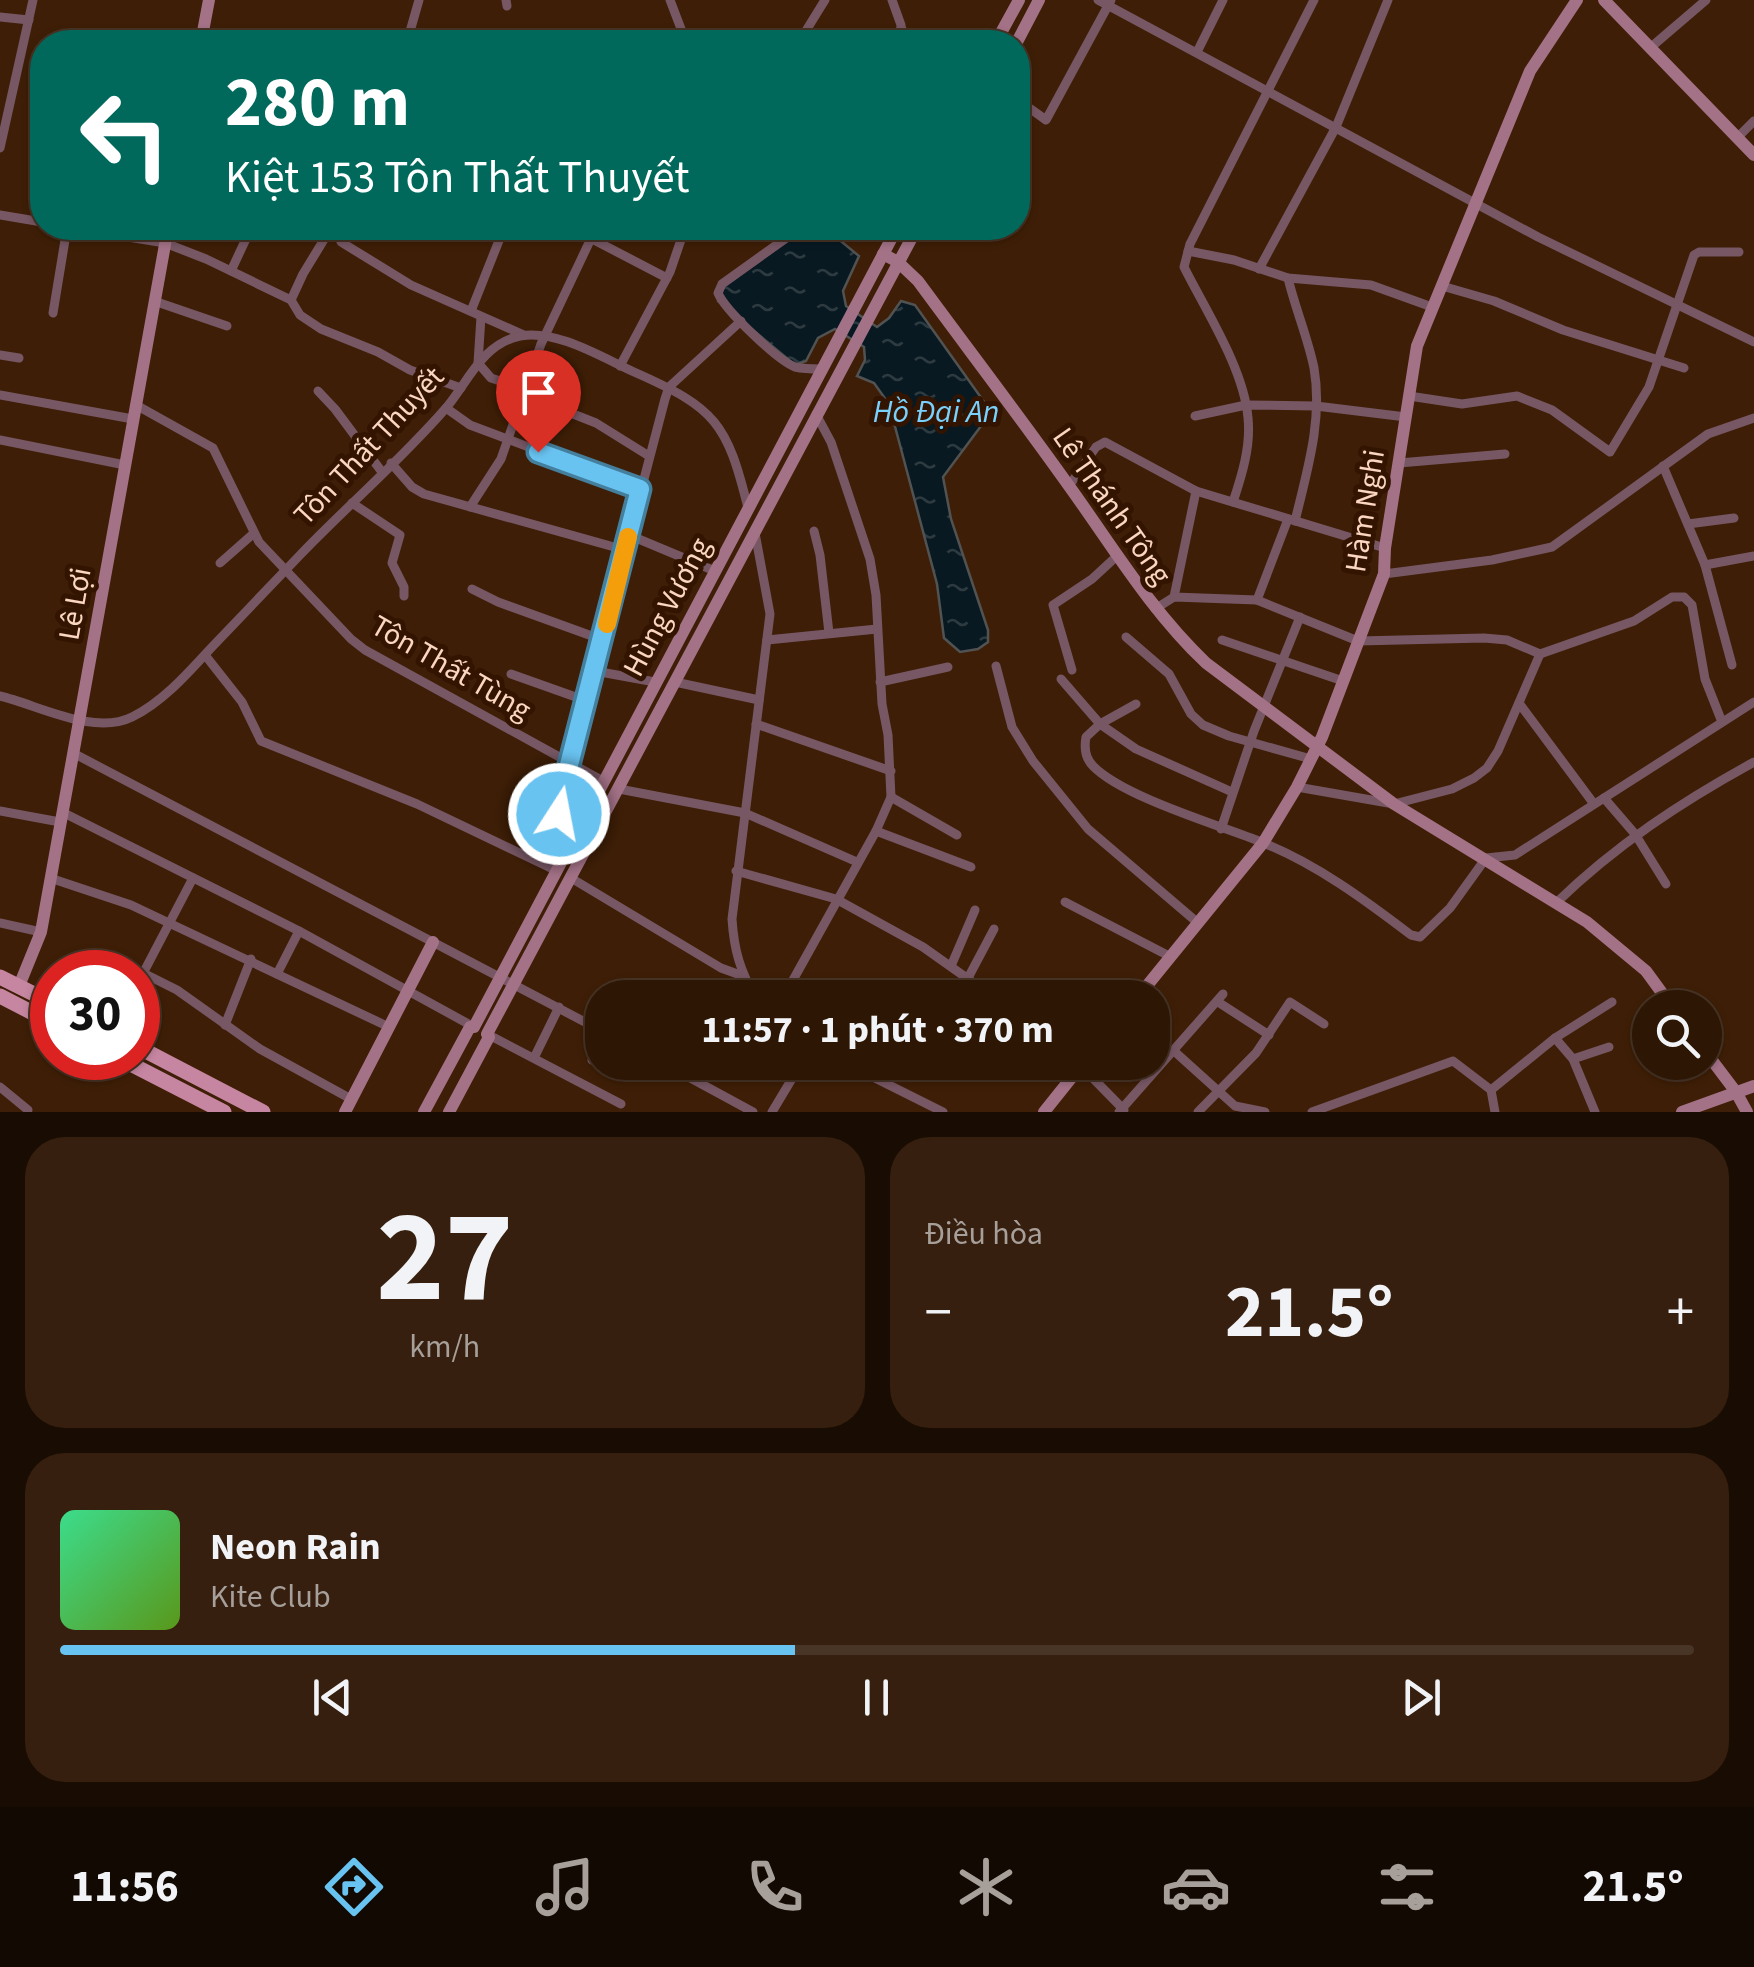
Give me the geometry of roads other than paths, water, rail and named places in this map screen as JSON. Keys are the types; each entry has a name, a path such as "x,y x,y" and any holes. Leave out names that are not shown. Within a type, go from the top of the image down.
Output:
{"main road":[{"path":"0,977 30,992"},
{"path":"19,986 6,999 30,1012"},
{"path":"160,1058 263,1112"},
{"path":"160,1079 224,1112"}],"street":[{"path":"0,148 4,116 34,0"},
{"path":"203,30 209,0"},
{"path":"410,30 419,0"},
{"path":"670,0 681,30"},
{"path":"806,30 825,0"},
{"path":"892,0 902,30"},
{"path":"1003,30 1019,0"},
{"path":"1023,30 1039,0"},
{"path":"1196,52 1223,0"},
{"path":"1233,502 1246,451 1246,406 1237,377 1184,266 1314,0"},
{"path":"1259,269 1336,127 1388,0"},
{"name":"Hàm Nghi","path":"1152,980 1263,842 1314,752 1384,574 1417,346 1530,71 1577,0"},
{"path":"1604,0 1754,155"},
{"path":"1650,48 1706,0"},
{"path":"1030,109 1046,120 1106,2 1584,260 1754,342"},
{"path":"0,17 29,20"},
{"path":"1737,138 1754,120"},
{"path":"0,215 30,220"},
{"path":"53,314 68,240"},
{"path":"146,240 165,243 292,300 300,315 321,330 461,388"},
{"name":"Lê Lợi","path":"19,986 41,932 166,240"},
{"path":"230,271 245,240"},
{"path":"292,300 320,240"},
{"path":"500,240 476,314 478,363 490,378 596,424 650,456"},
{"path":"470,507 493,474 509,440 544,336 590,240"},
{"path":"607,240 667,278"},
{"path":"620,366 667,278 681,240"},
{"path":"783,240 722,284 718,292 741,321 786,362 820,368"},
{"path":"890,240 882,254 898,262 911,240"},
{"path":"341,242 411,284 476,314 524,335 544,336 669,388 704,412 727,437 755,534 770,614 736,871 734,952 745,980"},
{"path":"1188,251 1288,278 1371,285 1432,308"},
{"path":"1409,396 1462,404 1517,396 1552,410 1610,452 1643,399 1660,361 1695,254 1739,252"},
{"name":"Hùng Vương","path":"507,980 552,868 603,781 882,254"},
{"name":"Hùng Vương","path":"424,1112 480,1031 571,878 898,262"},
{"name":"Lê Thánh Tông","path":"898,262 918,281 1155,609 1206,663 1314,752 1587,922 1646,971 1660,990"},
{"path":"1257,600 1291,520 1310,459 1316,406 1314,368 1288,278"},
{"path":"1442,286 1684,368"},
{"path":"154,300 227,326"},
{"path":"552,868 570,762 669,388 741,321"},
{"name":"Tôn Thất Thuyết","path":"0,696 79,720 120,722 131,718 164,695 205,655 446,408 478,363 497,344 524,335"},
{"path":"0,355 19,358"},
{"path":"318,391 382,472"},
{"name":"Tôn Thất Tùng","path":"0,395 134,412 213,448 254,533 334,624 365,650 603,781"},
{"path":"1195,416 1246,406 1316,406 1406,417"},
{"path":"446,408 470,425 640,489"},
{"path":"792,980 876,831 890,797 891,771 870,558 838,458 816,414"},
{"path":"1384,574 1492,560 1552,546 1708,434 1754,418"},
{"path":"0,440 125,465"},
{"path":"1069,486 1096,448 1105,442 1196,490 1385,548"},
{"path":"1399,463 1505,454"},
{"path":"391,464 424,494 624,550"},
{"path":"1663,466 1705,565 1732,665"},
{"path":"1174,597 1196,490"},
{"path":"352,503 400,535 392,563 404,587 404,596"},
{"path":"1688,524 1734,518"},
{"path":"814,531 829,633"},
{"path":"220,563 254,533"},
{"path":"629,535 714,571"},
{"path":"1072,670 1053,605 1118,556"},
{"path":"1705,565 1754,556"},
{"path":"472,589 603,640"},
{"path":"1155,609 1174,597 1257,600 1358,642 1484,638 1507,640 1540,654 1634,621 1672,596 1684,597 1693,609 1706,679 1722,722"},
{"path":"1220,829 1300,617"},
{"path":"767,640 878,629"},
{"path":"1126,637 1168,674 1196,720 1215,731 1250,742 1314,752"},
{"path":"1222,640 1343,681"},
{"path":"1297,786 1394,804 1452,789 1481,774 1498,751 1540,654"},
{"path":"205,655 242,702 261,741 417,804 552,868 721,968 743,976"},
{"path":"996,666 1012,727 1032,761 1088,828 1198,923"},
{"path":"880,682 948,668"},
{"path":"594,670 759,700"},
{"path":"511,674 587,702"},
{"path":"1061,678 1100,724 1162,763 1232,792"},
{"path":"1136,704 1100,724 1085,742 1087,757 1097,770 1220,829 1263,842 1330,879 1415,937 1428,933 1486,858 1515,855 1754,702"},
{"path":"1519,703 1594,804"},
{"path":"756,724 891,771"},
{"path":"73,752 585,1024"},
{"path":"1556,903 1596,864 1635,834 1754,762"},
{"path":"603,781 619,789 745,813 856,862"},
{"path":"890,797 957,834"},
{"path":"1604,798 1635,834 1666,884"},
{"path":"0,811 61,817 193,878 300,930 480,1031 621,1104"},
{"path":"876,831 971,867"},
{"path":"736,871 836,899 971,980"},
{"path":"50,878 131,905 252,959 388,1027"},
{"path":"155,950 193,878"},
{"path":"1065,902 1170,957"},
{"path":"950,966 975,910"},
{"path":"0,923 41,932"},
{"path":"968,978 994,929"},
{"path":"278,974 300,930"},
{"path":"160,984 177,990 348,1106 433,942"},
{"path":"225,1025 252,959"},
{"path":"1095,1080 1123,1111 1220,998 1269,1035"},
{"path":"1198,1112 1269,1035 1290,1002 1324,1024"},
{"path":"1491,1090 1554,1038 1612,1002"},
{"path":"534,1058 558,1007"},
{"name":"Hùng Vương","path":"449,1112 480,1031"},
{"path":"1554,1038 1573,1059 1595,1112"},
{"path":"1573,1059 1609,1047"},
{"path":"1174,1051 1235,1106 1265,1112"},
{"path":"1312,1112 1453,1061 1491,1090 1495,1112"},
{"path":"1722,1073 1746,1112"},
{"path":"694,1080 754,1112"},
{"path":"772,1112 791,1080"},
{"path":"879,1080 943,1112"},
{"path":"1044,1112 1069,1080"},
{"path":"1682,1112 1754,1086"},
{"path":"0,1087 28,1110"}],"water":[{"name":"Hồ Đại An","path":"789,240 840,240 859,256 843,291 846,306 877,327 901,301 915,305 987,406 982,412 981,426 943,477 951,519 988,630 988,642 978,649 960,652 944,638 937,584 889,404 874,383 857,376 865,360 864,347 835,329 818,338 806,361 795,365 718,301 717,291"}]}
